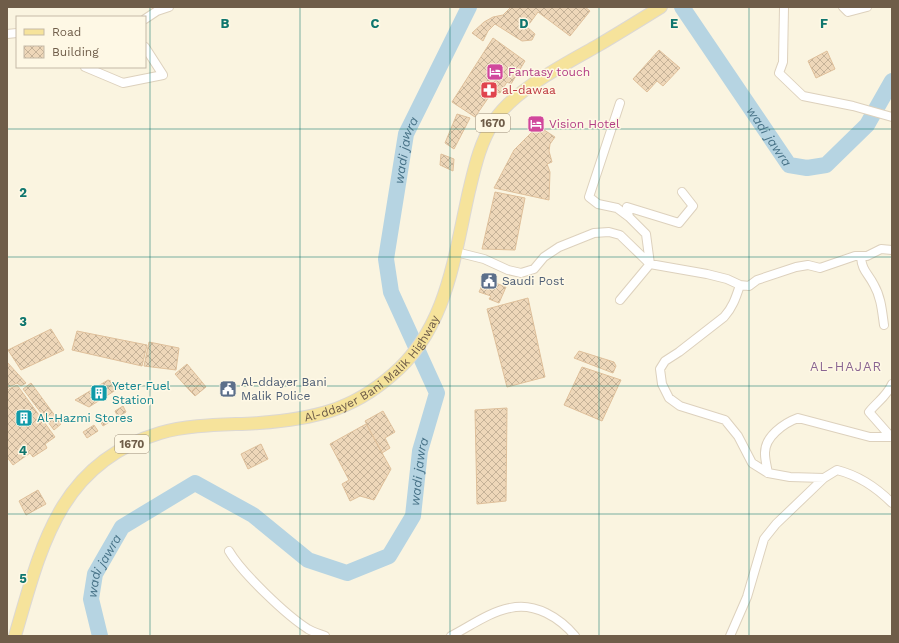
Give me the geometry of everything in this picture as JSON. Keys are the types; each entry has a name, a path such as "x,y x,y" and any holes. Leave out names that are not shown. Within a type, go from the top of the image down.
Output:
{"main road":[{"name":"Al-ddayer Bani Malik Highway","path":"15,636 35,566 52,524 72,491 94,469 114,453 162,433 197,427 293,420 321,415 358,399 392,376 414,354 441,307 450,279 478,153 495,120 523,91 661,7"}],"street":[{"path":"146,18 157,10 169,7"},
{"path":"784,7 783,62 779,73 803,96 853,106 892,117"},
{"path":"844,7 848,12 867,7"},
{"path":"87,68 123,83 163,75 146,49"},
{"path":"620,103 589,197 598,204 617,208 629,217 646,234 650,264 620,300"},
{"path":"629,217 626,207 679,223 693,206 682,192"},
{"path":"456,252 484,259 521,274 534,269 544,257 558,247 594,233 609,232 620,235 650,264 707,274 727,279 740,285 749,286 757,280 796,267 808,265 820,268 855,256 861,257 881,250 892,250"},
{"path":"861,257 862,268 874,285 881,300 884,325"},
{"path":"740,285 736,299 724,317 665,361 660,369 662,384 669,398 680,406 725,420 738,436 752,463 768,473 790,477 824,478"},
{"path":"892,384 887,395 876,403 869,412 892,437"},
{"path":"768,473 764,453 767,442 782,426 798,418 870,436 892,437"},
{"path":"730,636 747,597 764,539 776,524 824,478 837,470 854,475 868,486 883,494 892,503"},
{"path":"229,551 245,571 285,610 308,628 325,636"},
{"path":"451,636 492,615 509,608 520,606 543,612 557,619 568,627 575,636"}],"building":[{"path":"511,7 585,7 590,11 570,36 538,12 527,27 535,34 532,40 522,41 495,24 488,31 483,41 472,33 484,22 493,17 503,15"},
{"name":"Fantasy touch","path":"493,38 525,61 511,84 507,82 500,93 493,91 475,117 452,102"},
{"path":"659,50 680,68 663,86 657,81 647,92 633,79"},
{"path":"827,51 835,69 816,78 808,61"},
{"path":"457,114 470,118 454,149 445,143"},
{"name":"Vision Hotel","path":"538,126 555,137 550,144 549,151 552,162 547,164 550,172 549,200 494,188 514,150"},
{"path":"441,154 454,159 453,171 440,165"},
{"path":"495,192 525,198 515,250 482,249"},
{"path":"485,279 506,287 499,303 489,299 491,296 479,292"},
{"path":"528,298 545,377 507,387 487,309"},
{"path":"51,329 64,350 21,370 8,350"},
{"path":"77,331 147,345 142,366 72,350"},
{"path":"149,342 179,348 176,370 144,366"},
{"path":"579,351 614,362 616,366 613,373 574,358"},
{"path":"7,362 26,383 21,386 17,383 7,388"},
{"path":"187,364 202,382 191,392 175,374"},
{"path":"582,367 621,380 602,421 564,405"},
{"name":"Yeter Fuel Station","path":"108,380 122,386 89,407 75,400"},
{"path":"202,382 206,387 195,396 191,392"},
{"path":"31,383 61,424 54,430 23,389"},
{"name":"Al-Hazmi Stores","path":"17,385 55,437 45,444 47,448 33,457 30,453 13,465 7,457 7,390"},
{"path":"123,406 126,412 118,417 115,411"},
{"path":"507,408 506,501 477,504 475,410"},
{"path":"383,411 395,432 385,438 390,448 382,453 365,421"},
{"path":"107,416 111,421 103,426 100,421"},
{"path":"366,424 391,469 374,500 360,496 350,501 342,484 349,480 330,444"},
{"path":"94,425 98,431 87,438 83,432"},
{"path":"261,444 268,459 248,469 241,454"},
{"path":"38,490 46,504 26,515 19,501"}],"waterway":[{"name":"wadi jawra","path":"100,636 91,599 95,574 122,527 195,483 253,515 308,560 347,573 389,556 413,516 420,451 437,393 391,292 386,259 406,134 469,7"},
{"name":"wadi jawra","path":"682,7 789,165 807,168 826,165 867,125 892,81"}],"place":[{"name":"Fantasy touch","path":"495,72"},
{"name":"al-dawaa","path":"489,90"},
{"name":"Vision Hotel","path":"536,124"},
{"name":"Saudi Post","path":"489,281"},
{"name":"Al-ddayer Bani Malik Police","path":"228,389"},
{"name":"Yeter Fuel Station","path":"99,393"},
{"name":"Al-Hazmi Stores","path":"24,418"}],"district":[{"name":"AL-HAJAR","path":"846,366"}]}
